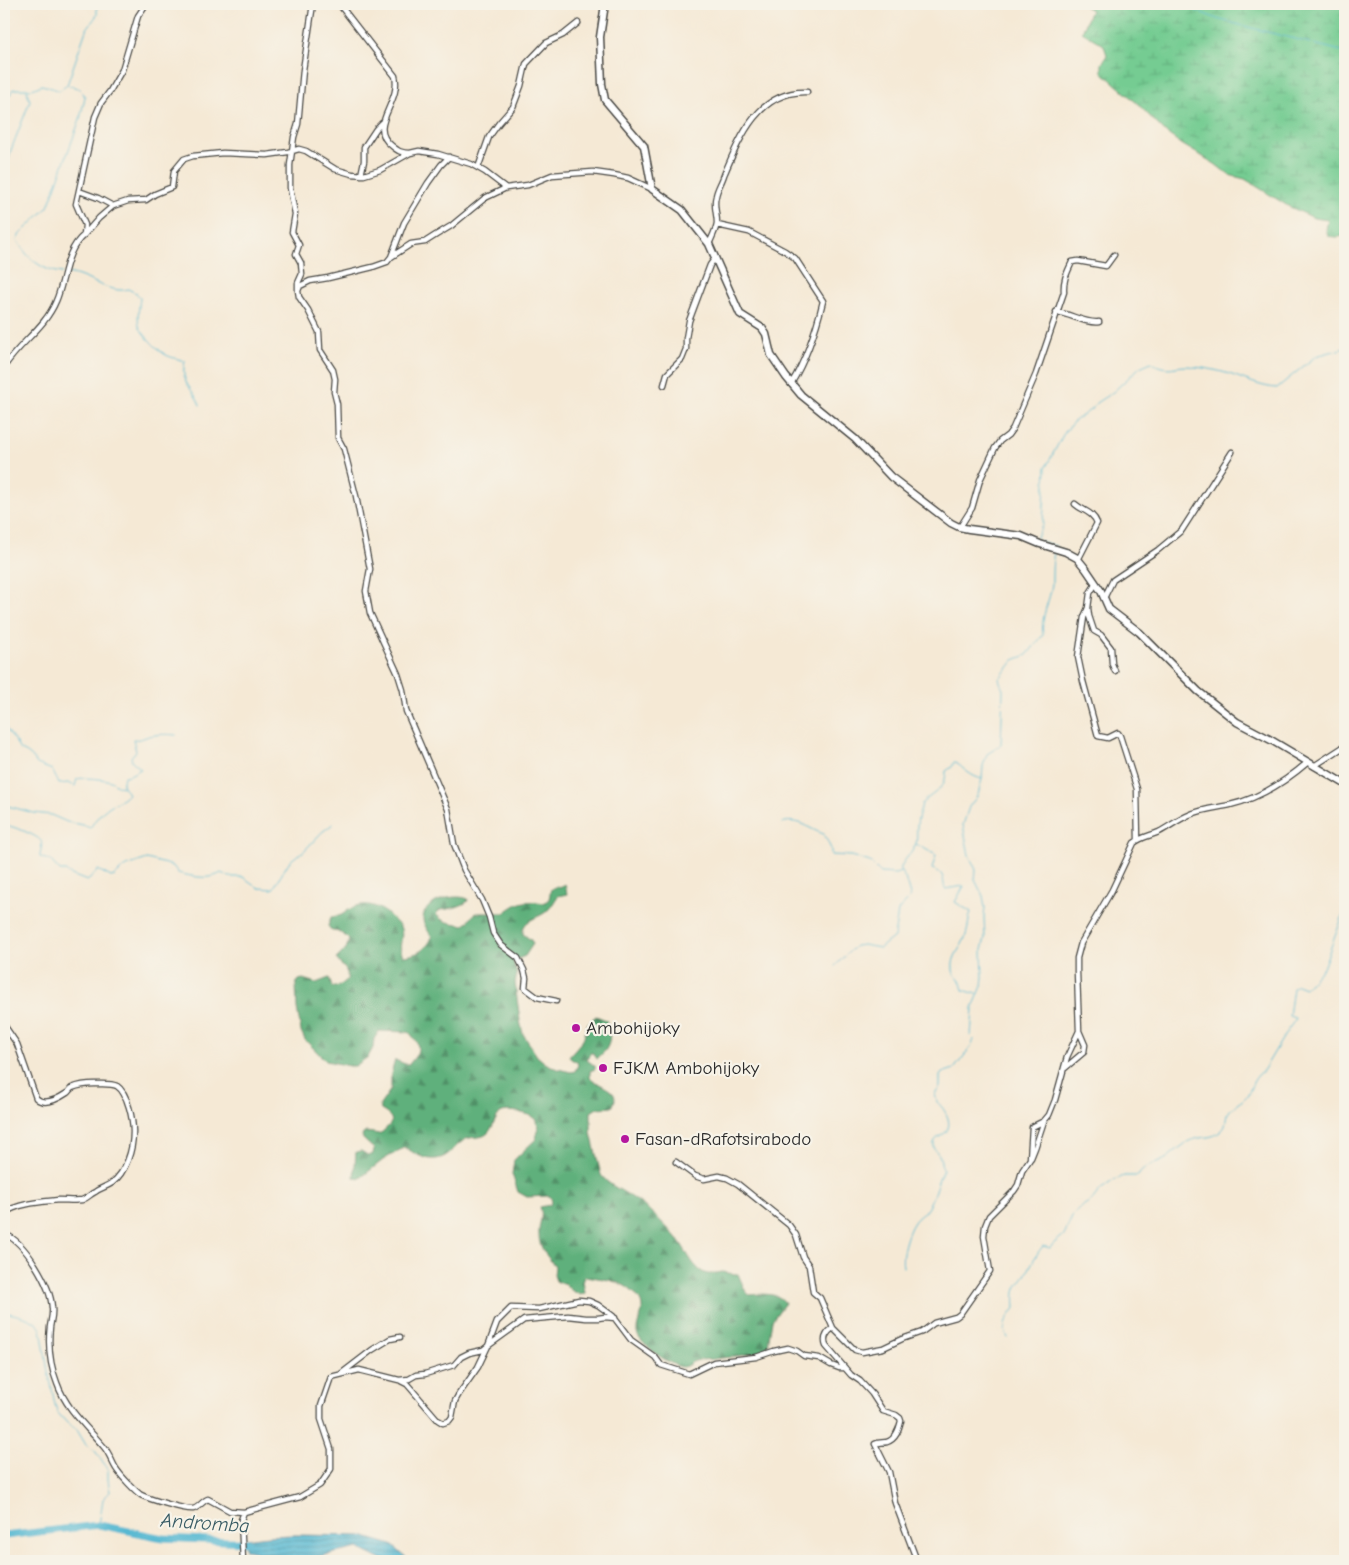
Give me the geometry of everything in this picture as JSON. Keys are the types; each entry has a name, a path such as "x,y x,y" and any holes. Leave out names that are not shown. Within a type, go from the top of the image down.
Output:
{"street":[{"path":"84,235 85,225 76,204 95,117 101,103 122,70 138,16 146,4"},
{"path":"313,4 303,70 298,124 291,151 290,176 295,214 292,232 299,245 296,254 302,274 298,287 299,297 319,332 320,350 333,370 335,379 334,392 337,404 338,438 344,449 356,496 370,569 366,592 370,613 398,674 406,710 448,809 454,844 464,870 489,916 493,934 501,945 518,958 526,978 525,988 537,997 556,1001"},
{"path":"339,4 395,76 397,83 394,96 381,127 382,133 388,143 398,152 410,153"},
{"path":"605,4 600,38 602,84 605,100 644,146 652,189"},
{"path":"478,168 489,137 513,107 521,86 526,64 546,43 563,35 578,23"},
{"path":"709,244 717,225 714,204 716,194 731,158 749,124 767,104 788,94 808,92"},
{"path":"361,175 364,147 376,128 383,122"},
{"path":"4,367 9,358 47,320 56,301 78,239 113,206 146,200 154,194 172,187 174,171 184,159 193,156 223,154 267,155 299,149 306,151 335,169 361,175 380,170 410,153 419,151 449,157 478,168 506,188"},
{"path":"391,257 404,223 428,183 449,157"},
{"path":"298,291 300,286 310,281 373,267 387,262 410,244 425,242 451,226 485,198 506,188 528,185 552,175 593,172 628,178 652,189 682,210 709,244 740,314 762,328 766,334 771,355 800,395 855,439 891,477 951,523 960,527 1021,536 1066,552 1078,560 1086,569 1110,609 1139,632 1190,684 1245,727 1271,740 1345,784"},
{"path":"79,191 113,206"},
{"path":"717,225 749,232 795,258 823,301 812,341 802,365 791,384"},
{"path":"960,527 972,508 980,480 995,448 1013,428 1033,381 1064,292 1063,283 1072,262 1078,261 1106,266 1114,255"},
{"path":"664,385 667,374 681,361 684,354 689,322 710,265 716,258"},
{"path":"1056,312 1092,323 1099,322"},
{"path":"1104,598 1113,580 1158,550 1182,530 1232,452"},
{"path":"1075,504 1092,515 1097,523 1078,560"},
{"path":"1095,584 1090,593 1089,616 1094,631 1101,635 1111,648 1112,664 1115,671"},
{"path":"1088,608 1084,617 1078,657 1083,681 1099,737 1108,738 1118,733 1120,736 1137,789 1138,840"},
{"path":"1314,766 1345,746"},
{"path":"1064,1069 1084,1052 1085,1045 1079,1030 1077,958 1081,943 1112,890 1134,843 1189,815 1252,798 1295,774 1308,762"},
{"path":"4,1025 17,1044 38,1100 47,1102 67,1093 72,1088 87,1084 112,1084 120,1089 128,1102 133,1121 133,1133 127,1162 119,1177 105,1187 83,1200 32,1204 10,1209 4,1213"},
{"path":"676,1162 695,1176 704,1179 719,1176 738,1184 789,1225 796,1235 803,1257 809,1266 813,1292 820,1298 833,1328 855,1350 862,1352 883,1348 922,1332 934,1323 956,1317 990,1271 984,1236 988,1216 1018,1185 1022,1171 1030,1159 1044,1121 1049,1115 1055,1100 1067,1057 1079,1030"},
{"path":"1030,1159 1032,1127 1044,1121"},
{"path":"4,1234 18,1242 24,1249 41,1275 47,1290 52,1306 49,1341 50,1357 60,1390 76,1415 106,1449 117,1470 140,1494 167,1504 192,1509 208,1499 230,1511 244,1512 300,1497 320,1485 331,1469 331,1449 321,1419 321,1406 331,1377 359,1370 399,1380 407,1384 438,1420 443,1423 449,1421 459,1394 468,1384 478,1367 497,1322 511,1308 539,1309 579,1300 589,1301 598,1305 615,1318 631,1340 655,1357 661,1365 689,1374 714,1362 756,1357 788,1348 796,1350 804,1356 819,1358 831,1365 845,1368"},
{"path":"399,1380 409,1379 416,1375 454,1365 468,1353 483,1350 524,1320 568,1316 615,1318"},
{"path":"833,1328 825,1336 826,1346 851,1375 860,1381 872,1394 883,1411 900,1418 901,1421 894,1437 887,1442 875,1444 889,1472 895,1503 917,1561"},
{"path":"341,1374 372,1350 394,1337 400,1337"},
{"path":"243,1561 242,1520 244,1512"}],"green space":[{"path":"1081,4 1345,4 1345,236 1328,236 1326,230 1328,220 1314,218 1288,206 1245,179 1229,175 1166,133 1138,104 1102,72 1102,64 1107,55 1104,45 1082,32 1091,10"},
{"path":"565,884 567,894 558,896 545,913 525,925 523,934 533,944 525,956 513,961 517,974 515,983 523,1034 537,1056 545,1063 571,1072 575,1071 578,1065 569,1056 583,1040 588,1023 596,1016 606,1020 610,1036 608,1046 596,1059 593,1053 590,1053 587,1060 595,1066 595,1069 590,1071 590,1077 613,1092 615,1096 612,1107 597,1108 591,1112 591,1133 601,1175 655,1216 680,1241 699,1270 707,1274 723,1272 738,1274 749,1295 769,1294 782,1299 785,1303 772,1320 767,1351 697,1360 684,1367 677,1366 656,1354 639,1338 637,1330 642,1310 641,1303 640,1299 630,1289 622,1284 585,1276 583,1280 585,1293 580,1295 564,1283 556,1281 554,1275 555,1266 546,1255 539,1240 540,1207 550,1205 552,1200 549,1196 527,1197 518,1192 512,1174 514,1160 536,1139 538,1130 537,1120 530,1116 514,1111 500,1113 486,1135 466,1139 445,1156 434,1159 424,1158 405,1147 383,1160 359,1179 354,1177 356,1152 361,1151 369,1156 373,1154 374,1149 363,1139 362,1135 366,1132 380,1134 391,1122 390,1116 381,1110 380,1105 391,1089 391,1074 395,1060 409,1064 416,1055 418,1048 409,1032 379,1031 368,1057 355,1066 350,1066 326,1061 305,1040 301,1031 297,1008 296,984 299,980 303,979 316,983 329,978 332,987 335,987 348,979 346,970 336,959 346,949 349,940 341,933 332,931 328,926 331,917 341,915 358,906 375,906 390,916 400,927 402,933 401,952 403,956 408,956 420,951 432,937 423,919 428,907 434,903 455,897 468,899 467,902 461,905 440,910 436,914 444,921 464,925 476,913 504,913 523,902 544,903 549,899 551,889 557,886 560,888"}],"water":[{"path":"295,1535 362,1536 392,1545 410,1561 384,1561 358,1548 316,1557 290,1558 245,1550 245,1539"}],"waterway":[{"path":"4,102 14,89 32,89 42,85 59,91 67,85 86,30 97,15 97,4"},
{"path":"1180,4 1217,19 1345,52"},
{"path":"62,273 55,272 35,262 17,240 20,234 48,207 80,119 85,97 78,88 67,85"},
{"path":"4,167 4,165 7,166 11,150 30,101 27,91"},
{"path":"66,273 105,287 121,290 128,289 136,293 140,298 139,326 151,342 163,353 185,361 185,380 200,405"},
{"path":"1056,546 1038,540 1037,537 1043,524 1046,467 1063,435 1072,423 1113,392 1140,367 1151,362 1168,368 1183,366 1203,368 1277,388 1316,356 1345,348"},
{"path":"903,1267 903,1251 909,1232 914,1222 928,1208 943,1169 934,1145 936,1139 945,1133 949,1125 949,1121 937,1102 935,1094 940,1087 940,1076 942,1073 954,1069 971,1047 974,1039 971,1036 973,1008 982,986 985,908 983,896 975,880 976,870 969,855 963,825 969,807 978,795 987,754 1001,744 1003,690 999,679 1014,660 1027,655 1043,635 1044,615 1052,584 1054,552"},
{"path":"4,726 19,749 32,757 37,764 52,770 59,784 68,783 75,786 77,779 89,778 111,781 122,787 124,776 141,769 132,761 131,757 136,751 133,739 165,734 176,735"},
{"path":"835,966 855,946 863,945 880,948 894,937 898,911 909,899 910,895 905,878 900,870 903,862 916,844 917,823 922,803 942,786 946,771 956,762 971,775 982,779"},
{"path":"4,805 34,813 51,815 67,822 90,828 103,812 128,794 123,786"},
{"path":"782,823 798,823 824,834 831,849 831,855 851,856 870,862 881,873 895,874 901,872"},
{"path":"4,825 39,839 42,844 40,857 51,861 60,871 66,871 87,881 98,870 111,877 115,876 124,867 147,859 173,866 178,873 205,877 221,873 230,877 243,877 259,888 273,889 289,862 333,824"},
{"path":"916,844 936,855 932,869 941,874 945,889 964,886 955,902 971,912 966,935 955,956 953,970 963,990 977,994"},
{"path":"1008,1338 1005,1325 1015,1308 1017,1286 1043,1246 1050,1248 1064,1235 1073,1215 1078,1209 1092,1200 1100,1190 1114,1180 1124,1176 1138,1176 1144,1169 1167,1158 1188,1142 1218,1134 1223,1129 1227,1115 1247,1096 1256,1078 1263,1071 1295,1020 1295,1018 1289,1016 1293,988 1297,985 1305,988 1323,968 1345,910"},
{"path":"4,1312 30,1319 41,1329 48,1372 58,1413 77,1430 86,1445 95,1451 108,1469 110,1492 103,1499 99,1525"},
{"name":"Andromba","path":"4,1536 99,1525 163,1538 248,1542"}],"place":[{"name":"Ambohijoky","path":"576,1028"},
{"name":"FJKM Ambohijoky","path":"603,1068"},
{"name":"Fasan-dRafotsirabodo","path":"625,1139"}]}
